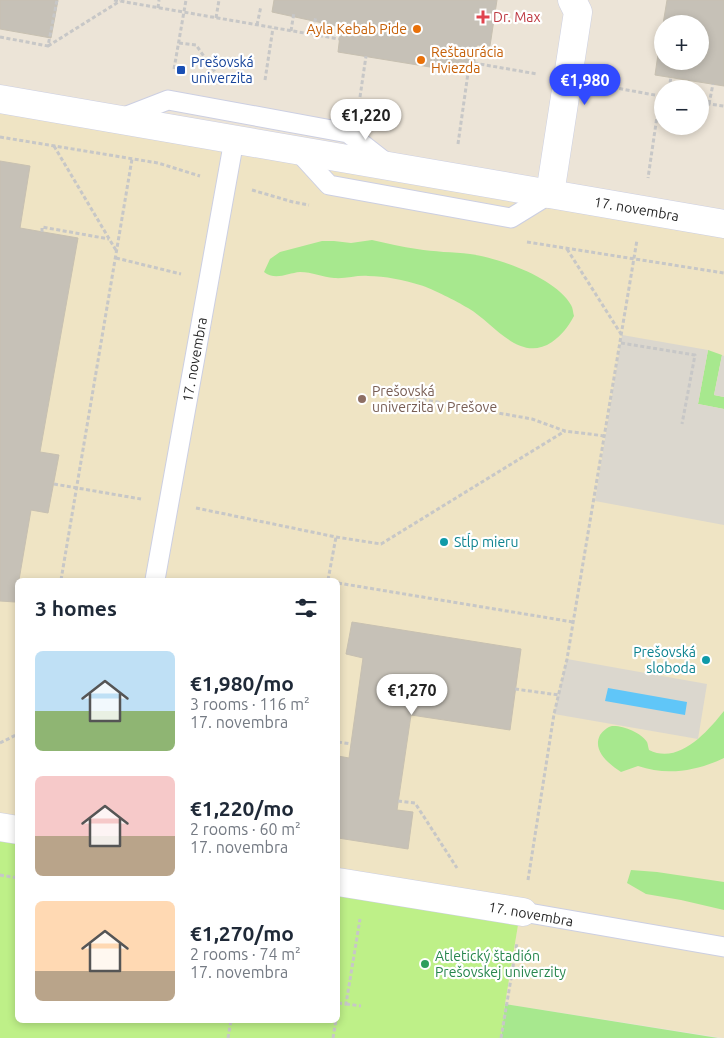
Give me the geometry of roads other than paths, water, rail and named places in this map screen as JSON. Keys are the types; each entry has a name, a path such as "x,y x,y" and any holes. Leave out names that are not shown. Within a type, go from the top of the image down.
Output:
{"street":[{"path":"550,194 580,4"},
{"name":"17. novembra","path":"0,99 724,224"},
{"path":"0,827 15,830"},
{"name":"17. novembra","path":"340,882 523,912"}],"lane":[{"path":"118,119 168,100 348,132 392,167"},
{"name":"17. novembra","path":"155,578 234,140"},
{"path":"297,150 329,185 511,218 550,194"},
{"name":"17. novembra","path":"523,912 724,947"}],"water":[{"path":"608,688 687,702 685,715 605,701"}],"place":[{"name":"Dr. Max","path":"483,17"},
{"name":"Ayla Kebab Pide","path":"417,29"},
{"name":"Reštaurácia Hviezda","path":"421,60"},
{"name":"Prešovská univerzita","path":"181,70"},
{"name":"Prešovská univerzita v Prešove","path":"362,399"},
{"name":"Stĺp mieru","path":"444,542"},
{"name":"Prešovská sloboda","path":"706,660"},
{"name":"Atletický štadión Prešovskej univerzity","path":"425,964"}]}
